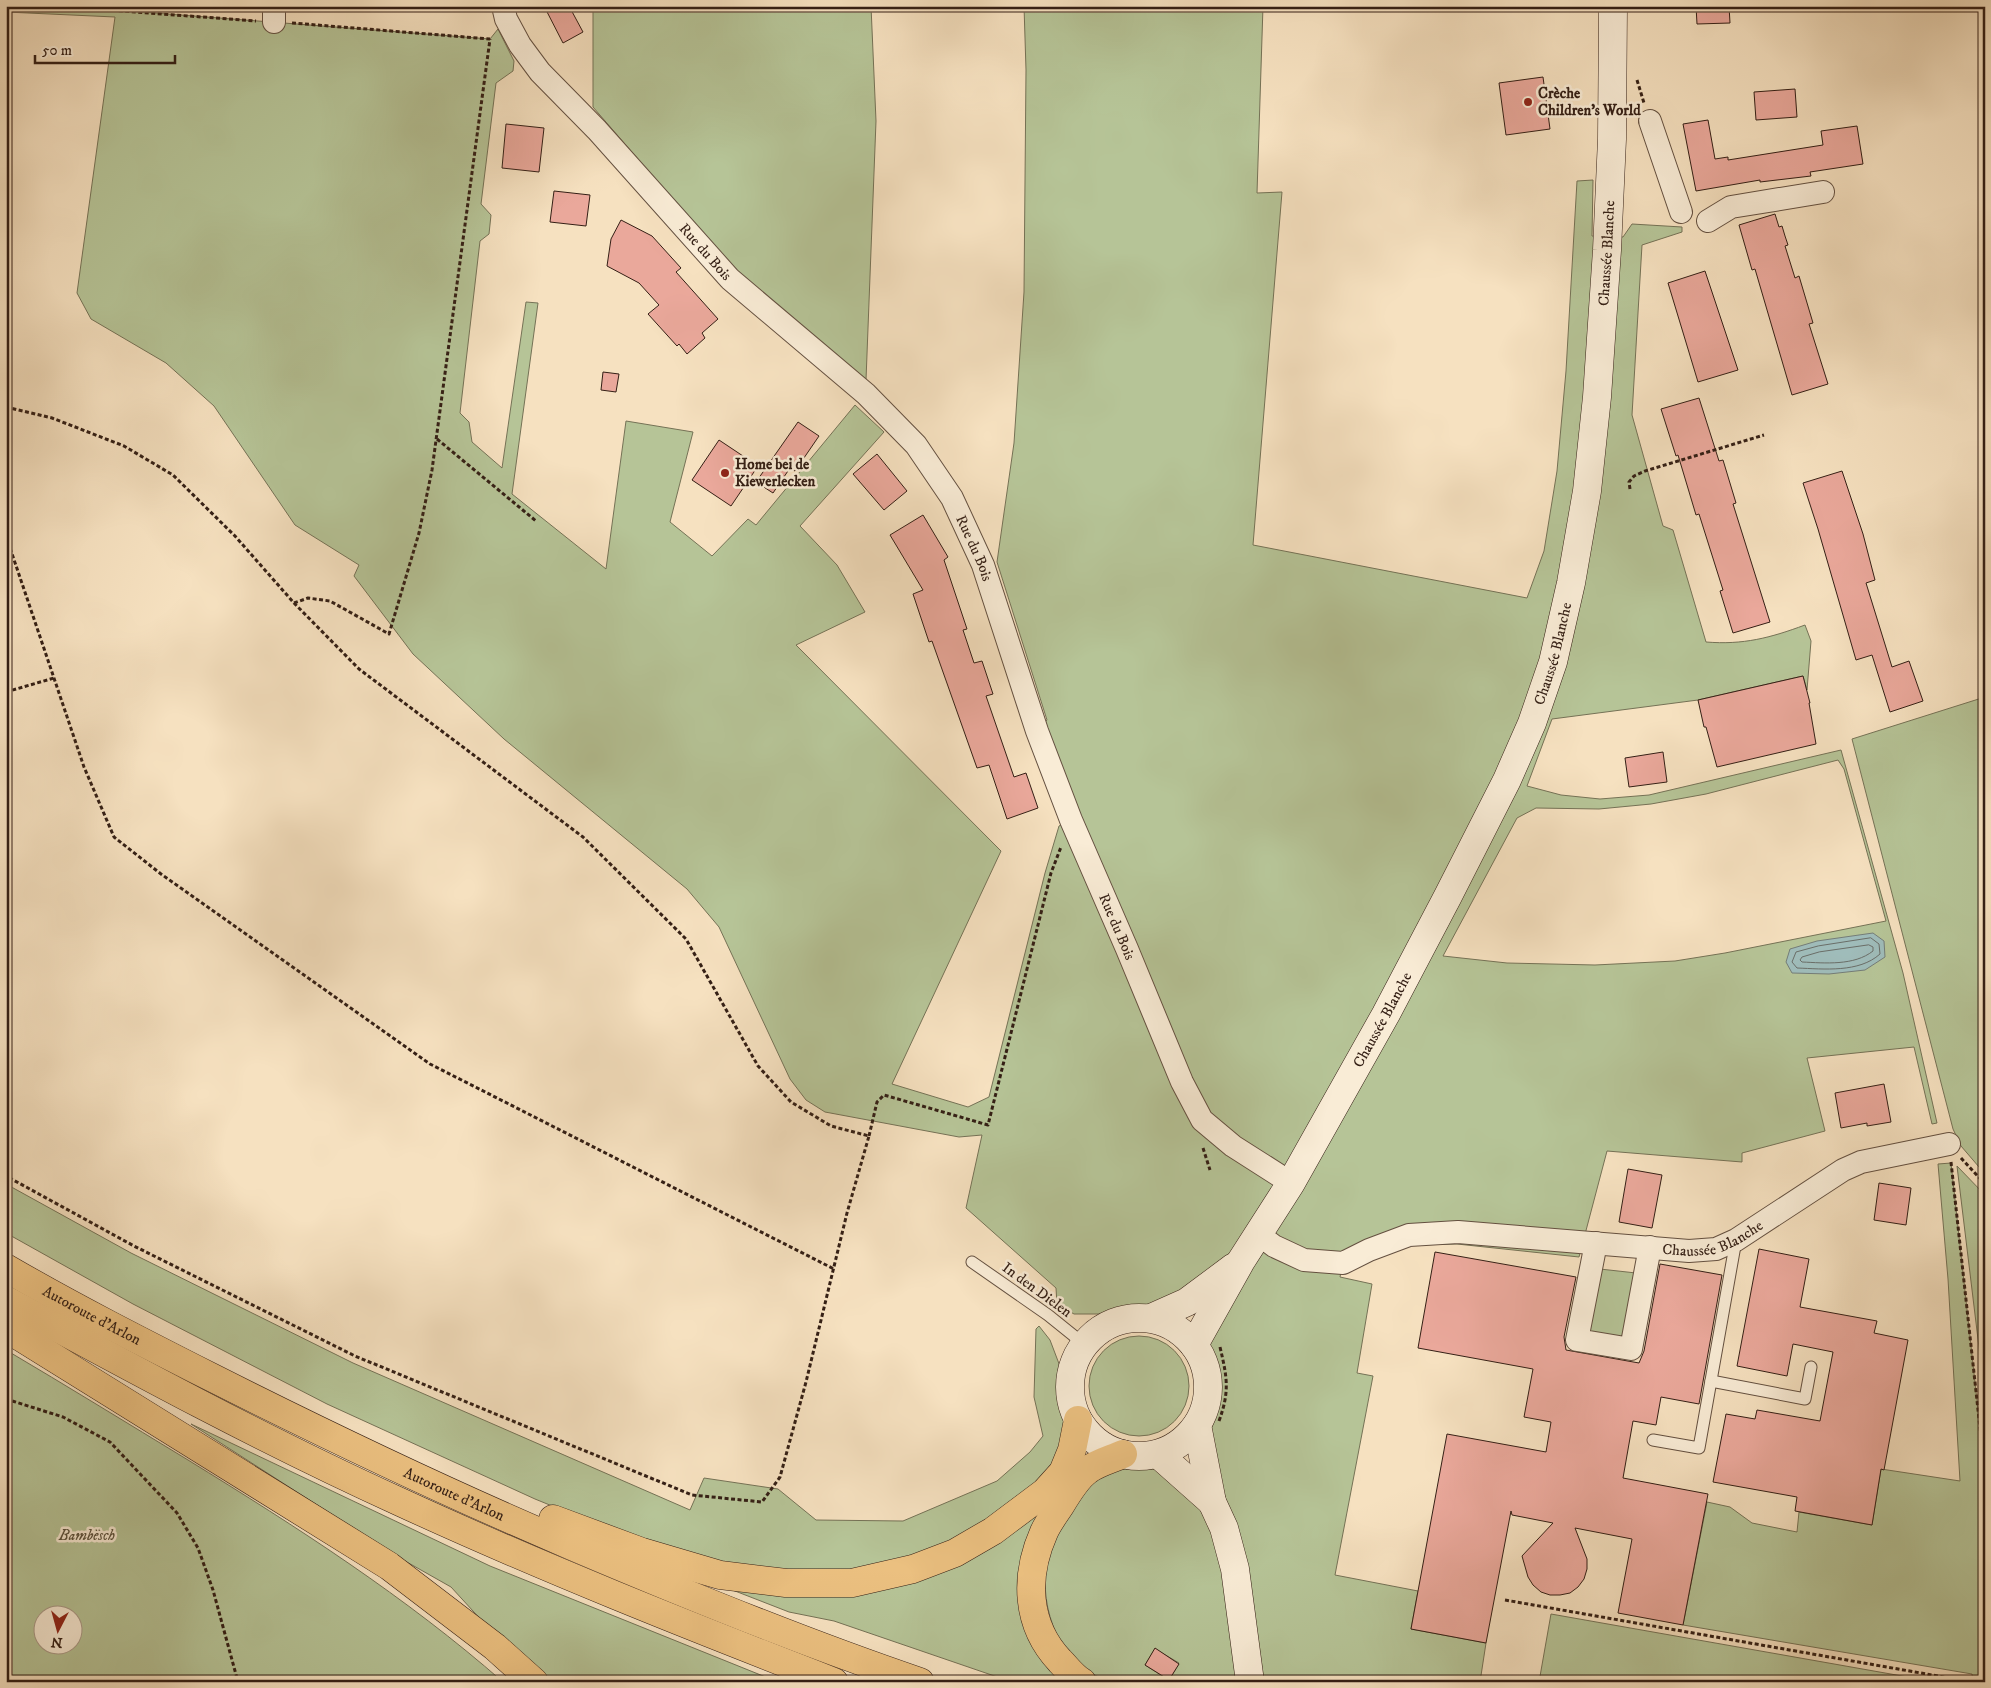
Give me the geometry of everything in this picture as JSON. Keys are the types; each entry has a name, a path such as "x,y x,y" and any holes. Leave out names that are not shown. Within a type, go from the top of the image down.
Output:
{"highway":[{"name":"Autoroute d'Arlon","path":"6,1268 305,1425 424,1481 721,1608 850,1658 920,1682"},
{"name":"Autoroute d'Arlon","path":"6,1300 157,1382 395,1500 617,1597 834,1682"},
{"path":"6,1328 389,1566 495,1647 534,1682"},
{"path":"424,1481 486,1491 642,1552 720,1576 786,1583 852,1583 913,1569 955,1553 993,1531 1045,1492 1063,1472 1072,1450 1078,1420"},
{"path":"1082,1682 1051,1651 1037,1627 1032,1607 1031,1584 1034,1560 1044,1531 1064,1499 1088,1470 1123,1454"}],"main road":[{"name":"Chaussée Blanche","path":"1194,1345 1241,1262 1291,1183 1386,1014 1508,780 1532,723 1553,662 1571,583 1586,500 1597,396 1610,184 1613,6"},
{"path":"1151,1318 1187,1302 1241,1262"},
{"path":"1207,1427 1158,1454 1141,1456 1123,1454 1105,1447 1090,1436 1078,1420 1071,1401 1070,1381 1074,1361 1084,1344 1098,1331 1114,1322 1133,1318 1151,1318 1175,1328 1194,1345 1204,1364 1208,1385 1206,1406 1212,1502 1224,1528 1235,1570 1250,1682"},
{"path":"1158,1454 1212,1502"}],"street":[{"name":"Rue du Bois","path":"505,12 520,46 540,72 597,130 730,279 866,394 916,445 952,498 983,565 1037,730 1070,820 1127,949 1182,1082 1202,1120 1233,1146 1291,1183"},
{"path":"1650,121 1681,212"},
{"path":"1708,221 1731,207 1823,192"},
{"name":"Chaussée Blanche","path":"1258,1234 1274,1246 1304,1260 1343,1263 1369,1250 1409,1235 1458,1232 1650,1248 1716,1249 1736,1240 1843,1170 1860,1162 1949,1144"},
{"path":"1596,1243 1577,1340 1631,1349 1650,1248"}],"lane":[{"path":"1653,1440 1699,1448 1736,1240"},
{"name":"In den Dielen","path":"972,1262 1048,1315 1084,1344"},
{"path":"1711,1381 1806,1399 1811,1368"}],"path":[{"path":"54,6 274,14 490,39"},
{"path":"294,603 308,598 330,602 389,634 419,533 437,439 490,39 505,12"},
{"path":"6,407 52,418 124,446 173,475 235,536 294,603 358,669 583,837 686,939 758,1066 791,1102 831,1126 868,1136"},
{"path":"1630,489 1629,482 1634,476 1645,471 1764,435"},
{"path":"437,439 536,521"},
{"path":"6,536 84,767 114,837 161,874 430,1064 834,1269"},
{"path":"6,692 54,678"},
{"path":"6,1176 134,1246 355,1356 692,1494 762,1502 780,1477 877,1102 884,1096 988,1124 1052,873 1070,820"},
{"path":"1949,1144 1985,1184"},
{"path":"1949,1144 1985,1474"},
{"path":"1207,1427 1226,1404 1228,1387 1220,1346 1220,1330 1208,1321"},
{"path":"6,1399 63,1417 110,1442 177,1513 198,1548 238,1682"},
{"path":"1505,1600 1972,1682"}],"green space":[{"path":"6,6 115,6 116,10 490,39 498,29 514,61 513,71 496,83 481,204 491,215 489,234 480,241 460,413 469,422 472,442 502,468 526,302 538,303 512,494 606,569 626,421 693,432 670,522 712,556 748,519 756,525 855,405 884,432 800,526 837,565 865,612 796,645 1001,851 892,1084 968,1107 989,1097 1045,873 1059,826 1070,820 1037,731 1047,720 997,562 1014,443 1024,292 1026,70 1024,6 1263,6 1257,193 1282,192 1253,545 1527,598 1544,551 1557,471 1566,371 1577,181 1593,180 1592,236 1623,237 1632,224 1682,227 1682,232 1642,245 1632,415 1663,526 1673,530 1706,642 1719,643 1756,640 1805,625 1811,641 1807,690 1803,676 1698,700 1552,719 1527,786 1561,795 1600,799 1649,795 1841,750 1903,973 1937,1123 1932,1124 1914,1047 1807,1058 1825,1131 1742,1153 1742,1162 1607,1151 1579,1257 1457,1244 1409,1245 1343,1263 1340,1277 1372,1284 1357,1373 1373,1376 1335,1575 1418,1591 1411,1629 1486,1643 1480,1682 1108,1682 1087,1671 1071,1656 1061,1642 1048,1608 1045,1589 1046,1571 1055,1537 1093,1479 1102,1472 1120,1464 1147,1467 1169,1475 1211,1501 1207,1439 1218,1397 1217,1373 1211,1350 1208,1321 1240,1263 1156,1309 1128,1307 1103,1314 1074,1314 1057,1304 1056,1288 966,1208 982,1135 959,1137 825,1112 806,1100 790,1079 719,927 687,889 504,739 413,654 354,576 359,565 295,525 214,406 166,363 91,319 77,293 115,17 6,12","holes":["1838,760 1844,769 1886,921 1675,961 1595,965 1507,963 1443,956 1517,818 1536,808 1599,809 1651,804 1706,794","1155,1649 1179,1663 1169,1680 1145,1665"]},
{"path":"593,6 871,6 876,121 866,380 737,274 593,107"},
{"path":"1985,697 1985,1174 1961,1146 1953,1129 1852,739"},
{"path":"1951,1163 1985,1474 1985,1682 1973,1682 1972,1674 1683,1625 1707,1502 1730,1507 1752,1523 1797,1532 1799,1512 1872,1525 1881,1469 1960,1481 1948,1279 1938,1164"},
{"path":"1957,1166 1985,1195 1985,1397"},
{"path":"6,1184 131,1253 353,1363 690,1510 704,1478 778,1489 816,1520 903,1521 997,1481 1030,1452 1043,1436 1034,1397 1036,1329 1039,1326 1050,1340 1061,1369 1061,1403 1066,1427 1065,1447 1039,1483 988,1521 951,1542 912,1558 867,1570 827,1573 729,1565 616,1532 535,1499 327,1404 133,1304 6,1233"},
{"path":"1591,1268 1645,1274 1631,1349 1577,1340"},
{"path":"1139,1336 1158,1340 1174,1351 1185,1367 1189,1386 1185,1405 1174,1421 1158,1432 1139,1436 1120,1432 1104,1421 1093,1405 1089,1386 1093,1367 1104,1351 1120,1340"},
{"name":"Bambësch","path":"6,1350 188,1460 310,1537 428,1621 503,1682 6,1682"},
{"path":"191,1424 490,1566 778,1682 545,1682 495,1635 451,1587 398,1557"},
{"path":"1058,1492 1023,1558 1069,1682 1012,1682 834,1621 789,1612 717,1584 853,1590"},
{"path":"1551,1614 1936,1682 1539,1682"}],"water":[{"path":"1873,933 1884,941 1885,957 1865,970 1829,974 1792,973 1786,962 1790,949 1817,941"}],"building":[{"path":"544,6 569,6 583,32 563,43"},
{"path":"1696,6 1729,6 1730,23 1697,24"},
{"path":"1543,77 1550,129 1506,135 1499,83"},
{"path":"1795,89 1797,117 1756,120 1754,92"},
{"path":"1708,120 1715,159 1728,157 1728,160 1823,145 1821,131 1857,126 1863,164 1810,172 1811,176 1760,182 1760,180 1696,191 1683,124"},
{"path":"506,124 544,128 539,172 502,168"},
{"path":"554,191 590,195 586,226 550,222"},
{"path":"1775,214 1779,227 1782,226 1788,245 1785,246 1795,278 1799,276 1813,323 1809,324 1828,384 1792,395 1755,269 1752,270 1739,225"},
{"path":"621,220 652,236 681,268 676,272 718,319 702,333 705,338 687,354 679,344 677,346 648,314 659,305 639,283 607,266 611,239"},
{"path":"1705,271 1738,370 1698,382 1668,283"},
{"path":"603,372 619,374 616,392 601,390"},
{"path":"1699,398 1719,461 1723,460 1736,503 1733,504 1770,622 1733,633 1720,591 1723,590 1699,514 1696,515 1678,455 1676,456 1661,409"},
{"path":"798,422 819,436 795,471 790,468 773,493 756,482"},
{"name":"Home bei de Kiewerlecken","path":"719,440 758,466 731,506 692,480"},
{"path":"877,454 907,491 884,510 853,474"},
{"path":"1842,471 1863,534 1875,580 1866,583 1892,667 1909,661 1923,701 1890,712 1872,655 1856,660 1803,483"},
{"path":"923,515 948,557 944,560 967,629 963,630 974,663 982,661 993,694 986,696 1014,777 1026,773 1038,808 1007,819 989,765 977,768 932,641 929,642 913,594 923,590 890,535"},
{"path":"1803,676 1810,703 1816,744 1717,767 1706,727 1704,727 1698,700"},
{"path":"1663,752 1667,782 1629,787 1625,758"},
{"path":"1884,1084 1891,1122 1867,1126 1867,1123 1841,1128 1835,1093"},
{"path":"1628,1169 1662,1175 1652,1228 1619,1222"},
{"path":"1879,1183 1911,1188 1906,1225 1874,1220"},
{"path":"1759,1249 1809,1259 1800,1307 1877,1321 1874,1333 1908,1340 1884,1470 1881,1469 1872,1525 1795,1511 1797,1497 1713,1482 1726,1414 1755,1419 1757,1410 1820,1421 1833,1352 1793,1344 1787,1376 1737,1366"},
{"path":"1435,1252 1576,1277 1564,1337 1566,1350 1639,1363 1644,1351 1660,1264 1722,1275 1699,1404 1661,1397 1656,1425 1633,1421 1623,1478 1708,1494 1683,1625 1618,1613 1632,1539 1575,1528 1587,1559 1584,1579 1570,1593 1550,1595 1541,1592 1528,1577 1522,1556 1553,1523 1512,1515 1511,1511 1486,1643 1411,1629 1447,1434 1546,1452 1551,1422 1524,1417 1533,1369 1418,1348"},
{"path":"1155,1648 1179,1664 1169,1680 1145,1665"}],"place":[{"name":"Crèche Children's World","path":"1528,102"},
{"name":"Home bei de Kiewerlecken","path":"725,473"}]}
